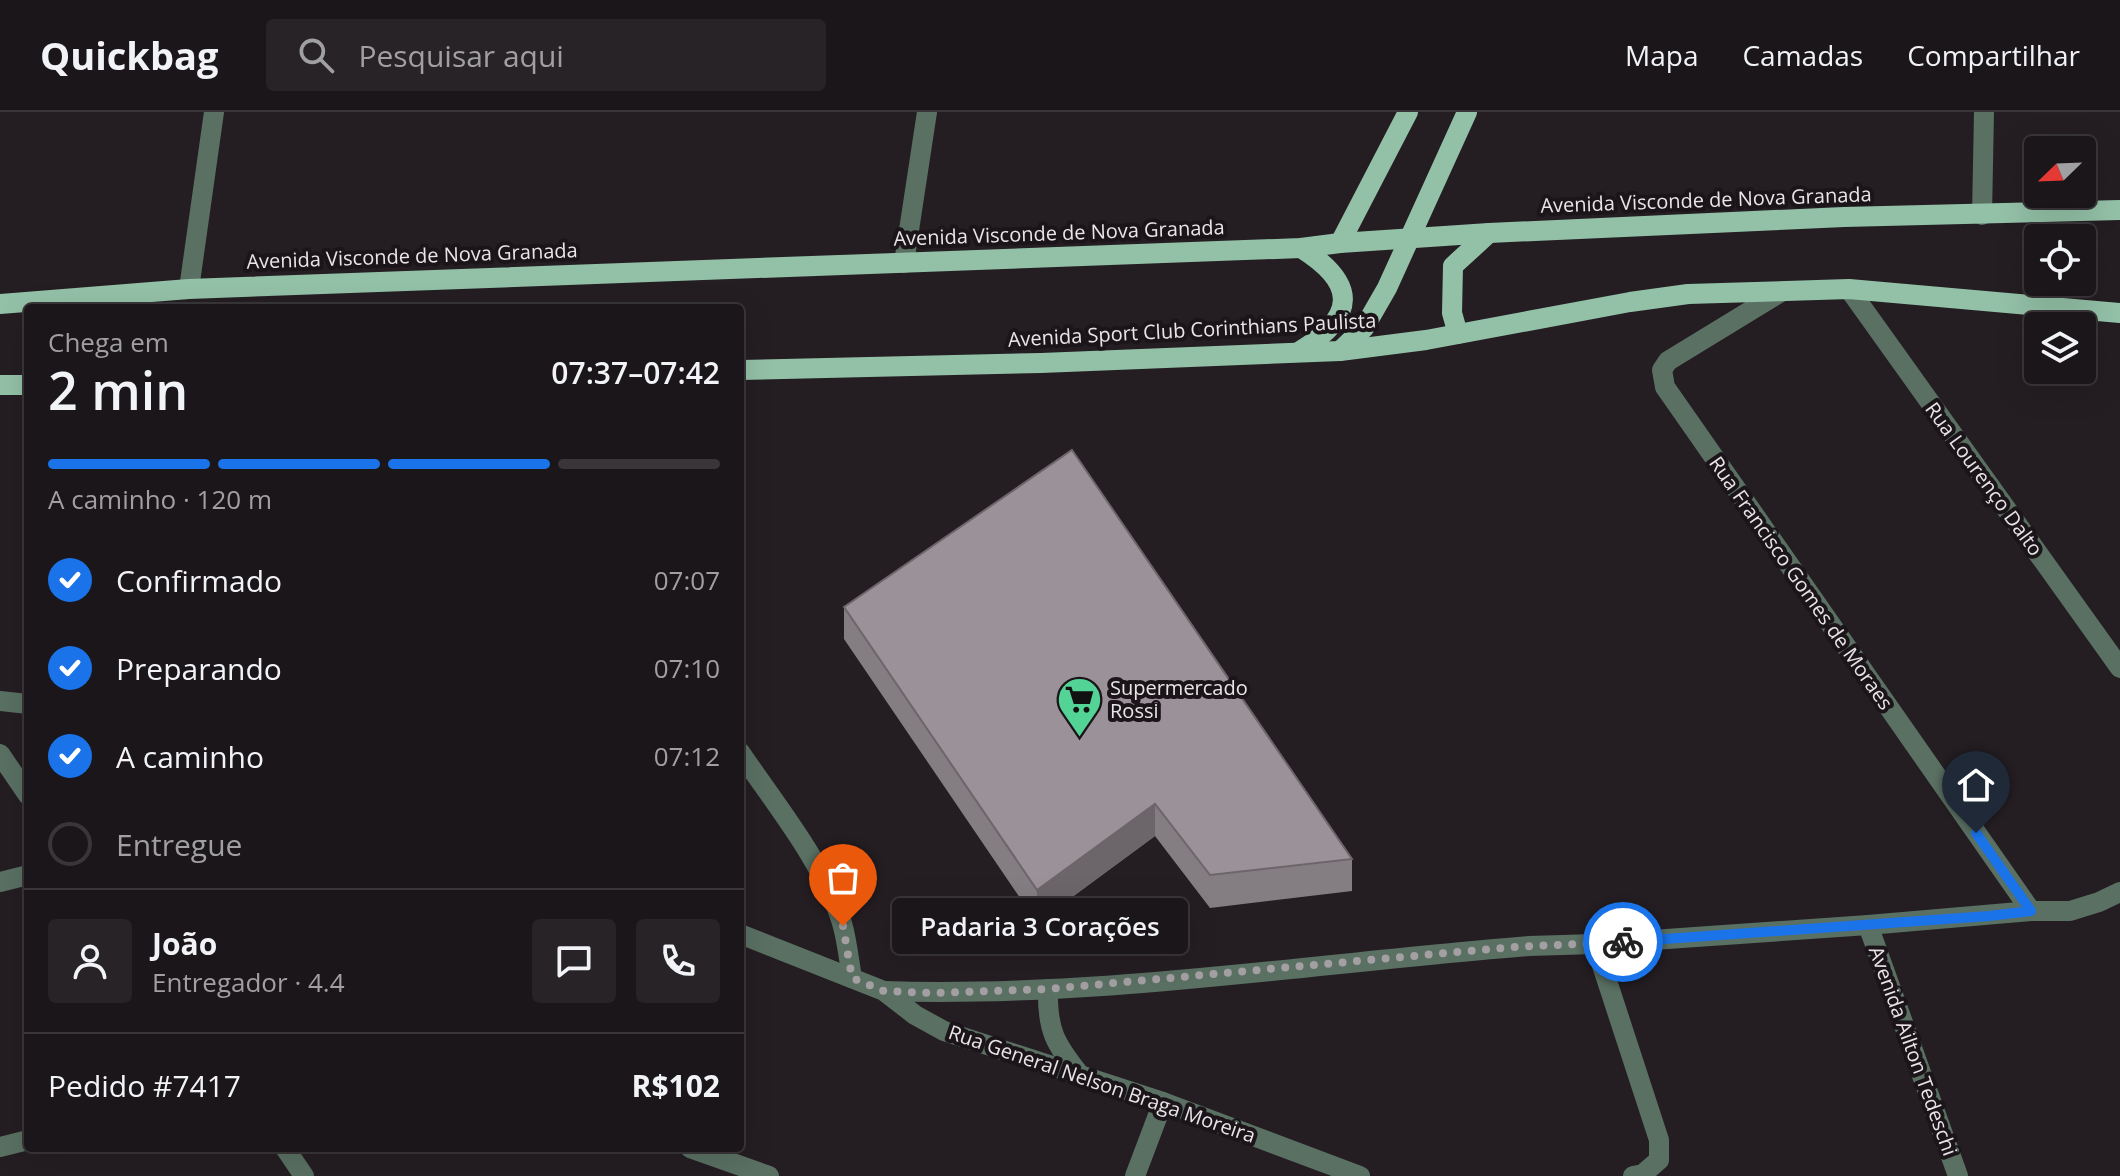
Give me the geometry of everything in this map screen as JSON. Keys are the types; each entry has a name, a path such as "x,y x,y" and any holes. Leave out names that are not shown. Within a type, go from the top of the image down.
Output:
{"main road":[{"path":"1340,243 1408,112"},
{"path":"1340,351 1370,319 1387,288 1467,112"},
{"name":"Avenida Visconde de Nova Granada","path":"0,304 189,289 1301,248 1489,233 1844,217 2120,210"},
{"path":"1458,334 1452,313 1451,271 1489,233"},
{"path":"1297,353 1325,335 1338,321 1342,309 1341,290 1336,278 1327,267 1301,248"},
{"name":"Avenida Sport Club Corinthians Paulista","path":"744,370 1340,351 1458,334 1673,296 1849,289 2120,313"},
{"path":"0,385 24,385"}],"street":[{"path":"189,289 214,112"},
{"path":"904,263 927,112"},
{"path":"1982,215 1984,112"},
{"name":"Rua Lourenço Dalto","path":"1849,289 2120,668"},
{"name":"Rua Francisco Gomes de Moraes","path":"1781,292 1668,361 1662,370 1665,387 2031,911"},
{"path":"0,701 24,704"},
{"path":"0,754 24,789"},
{"path":"744,758 816,865 836,904 852,978"},
{"path":"0,882 24,876"},
{"path":"884,991 931,993 1048,989 1513,947 1595,944 2031,911 2070,911 2120,892"},
{"name":"Avenida Ailton Tedeschi","path":"1868,925 1958,1176"},
{"name":"Rua General Nelson Braga Moreira","path":"744,936 884,991 915,1015 944,1031 1163,1102 1360,1176"},
{"path":"1595,944 1659,1140 1659,1160 1643,1174 1633,1176"},
{"path":"1048,989 1048,1015 1058,1048 1080,1075"},
{"path":"1135,1176 1163,1102"},
{"path":"0,1147 24,1141"},
{"path":"288,1152 304,1176"},
{"path":"701,1152 769,1176"}],"building":[{"name":"Supermercado Rossi","path":"1072,450 1352,859 1210,875 1155,804 1037,890 844,607"}],"way so far":[{"path":"843,926 852,978 884,991 931,993 1048,989 1513,947 1623,942"}],"place":[{"name":"Supermercado Rossi","path":"1079,738"},
{"name":"Padaria 3 Corações","path":"843,926"}],"route":[{"path":"1623,942 2031,911 1976,833"}]}
